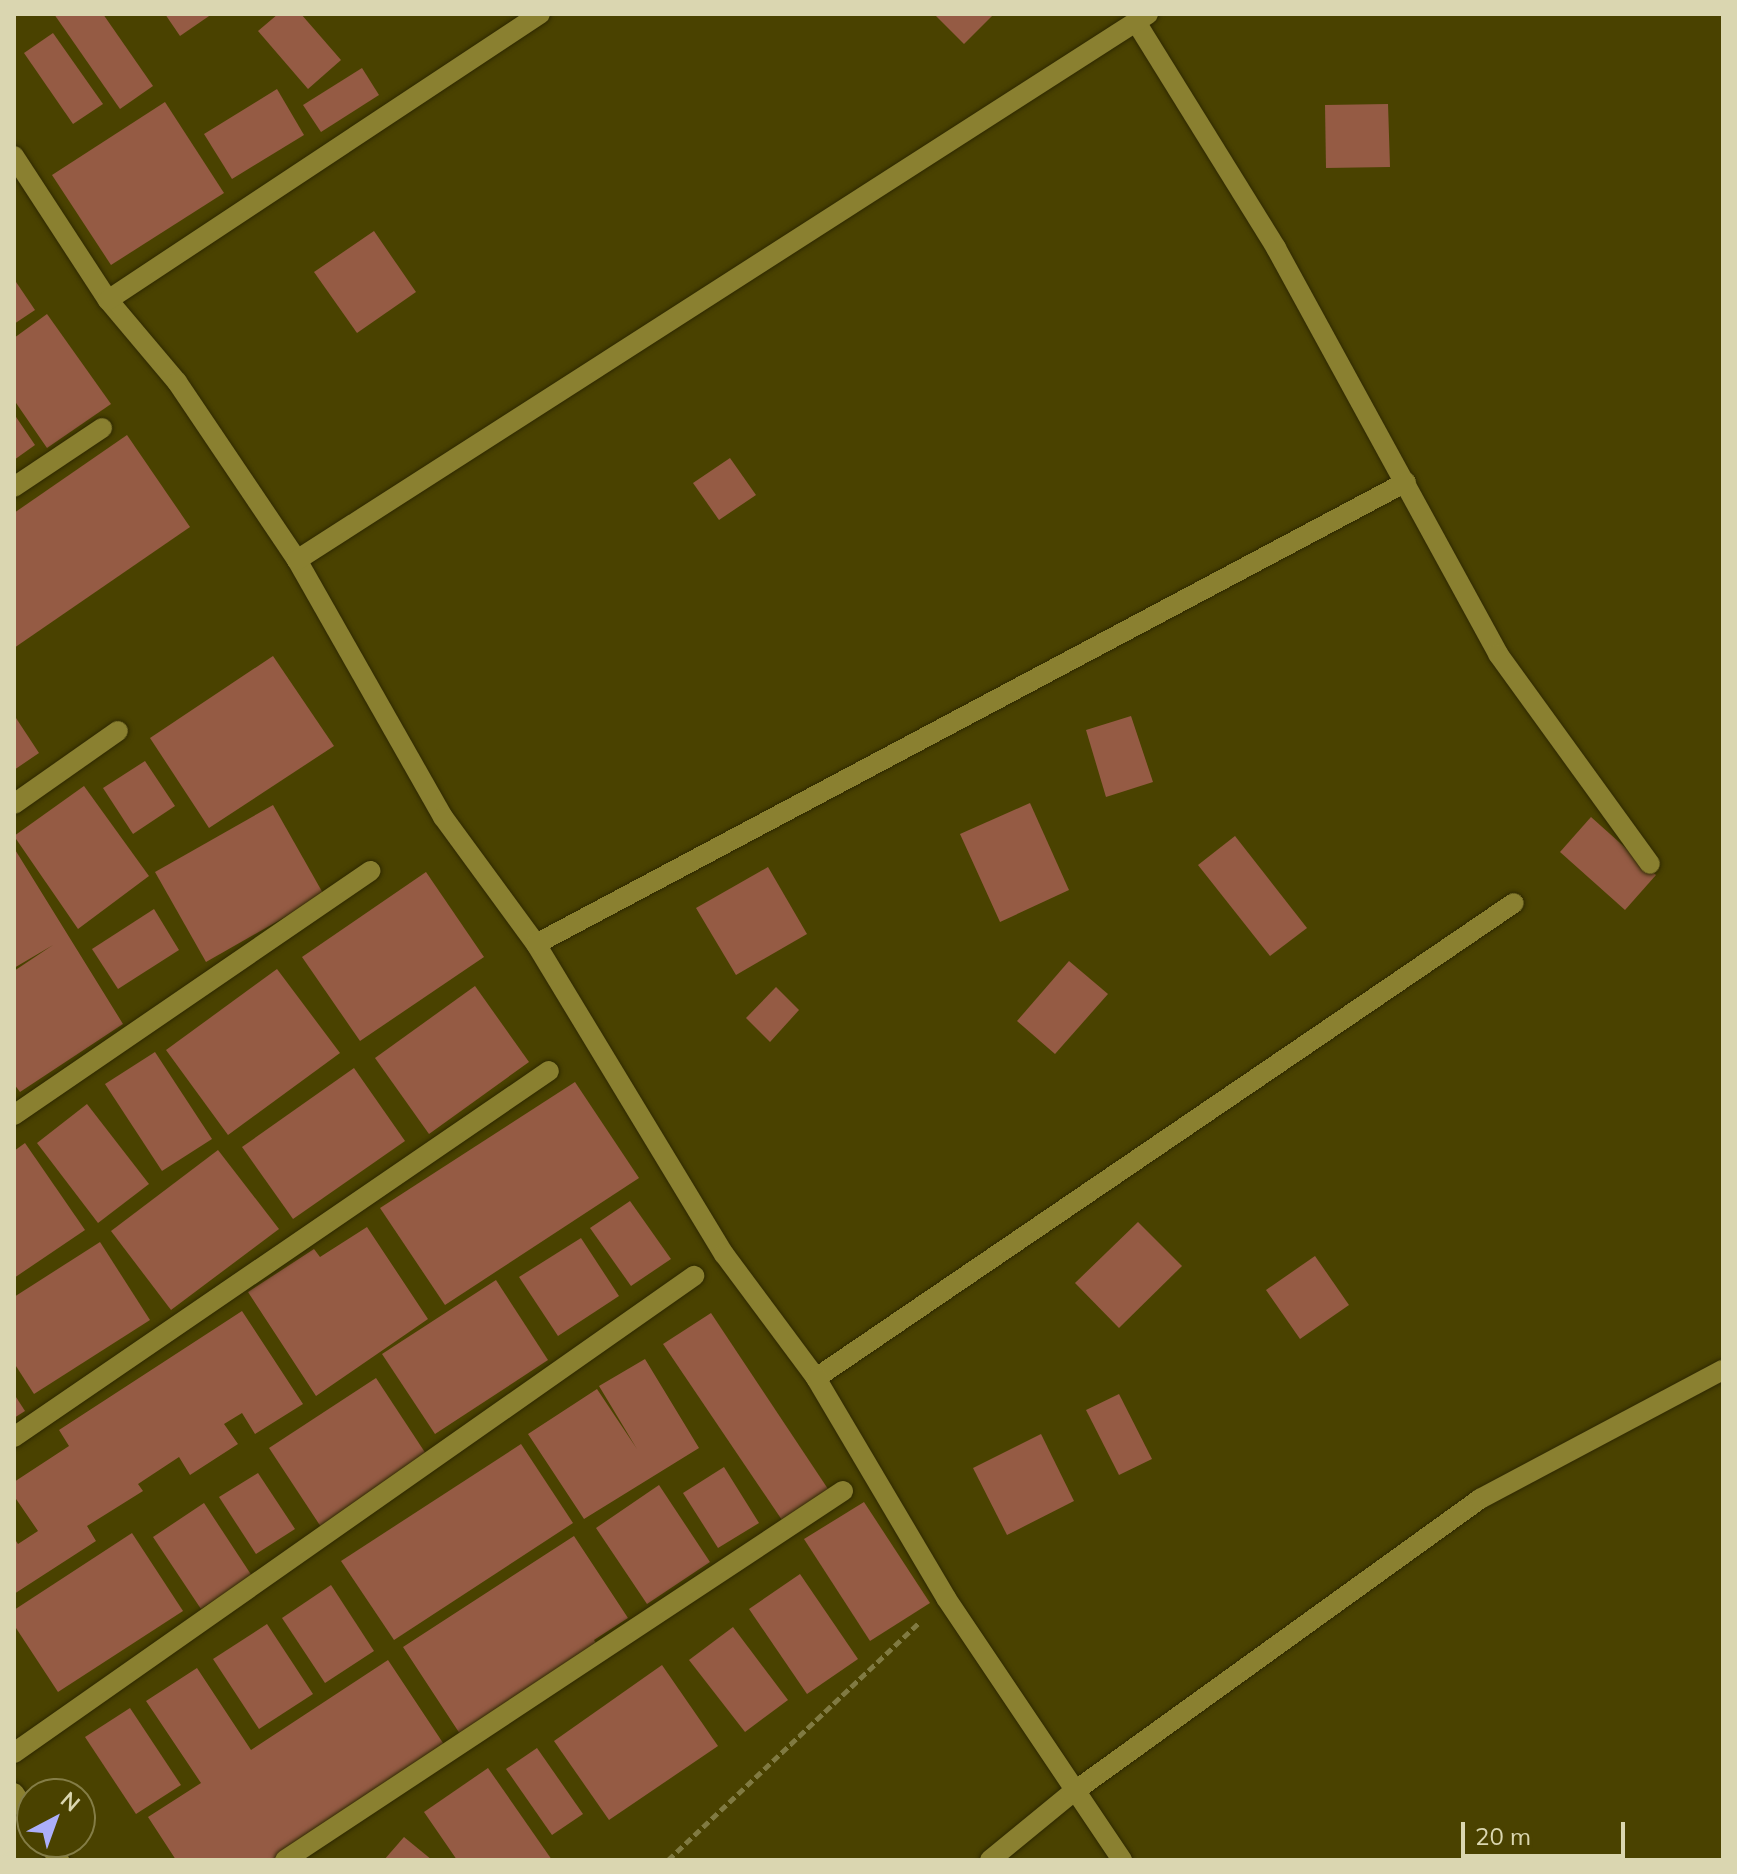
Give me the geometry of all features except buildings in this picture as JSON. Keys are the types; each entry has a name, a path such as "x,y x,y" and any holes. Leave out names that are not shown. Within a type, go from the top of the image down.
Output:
{"street":[{"path":"108,300 540,14"},
{"path":"297,560 1142,18 1276,248 1498,654 1650,864"},
{"path":"14,156 108,300 177,382 297,560 443,817 536,944 724,1254 816,1378 946,1598 1072,1793 1122,1860"},
{"path":"14,487 102,428"},
{"path":"536,944 1406,482"},
{"path":"14,804 118,731"},
{"path":"14,1115 371,871"},
{"path":"816,1378 1514,903"},
{"path":"14,1437 549,1071"},
{"path":"14,1753 694,1276"},
{"path":"990,1860 1072,1793 1480,1499 1723,1370"},
{"path":"285,1860 843,1491"}],"path":[{"path":"668,1860 946,1598"}]}
